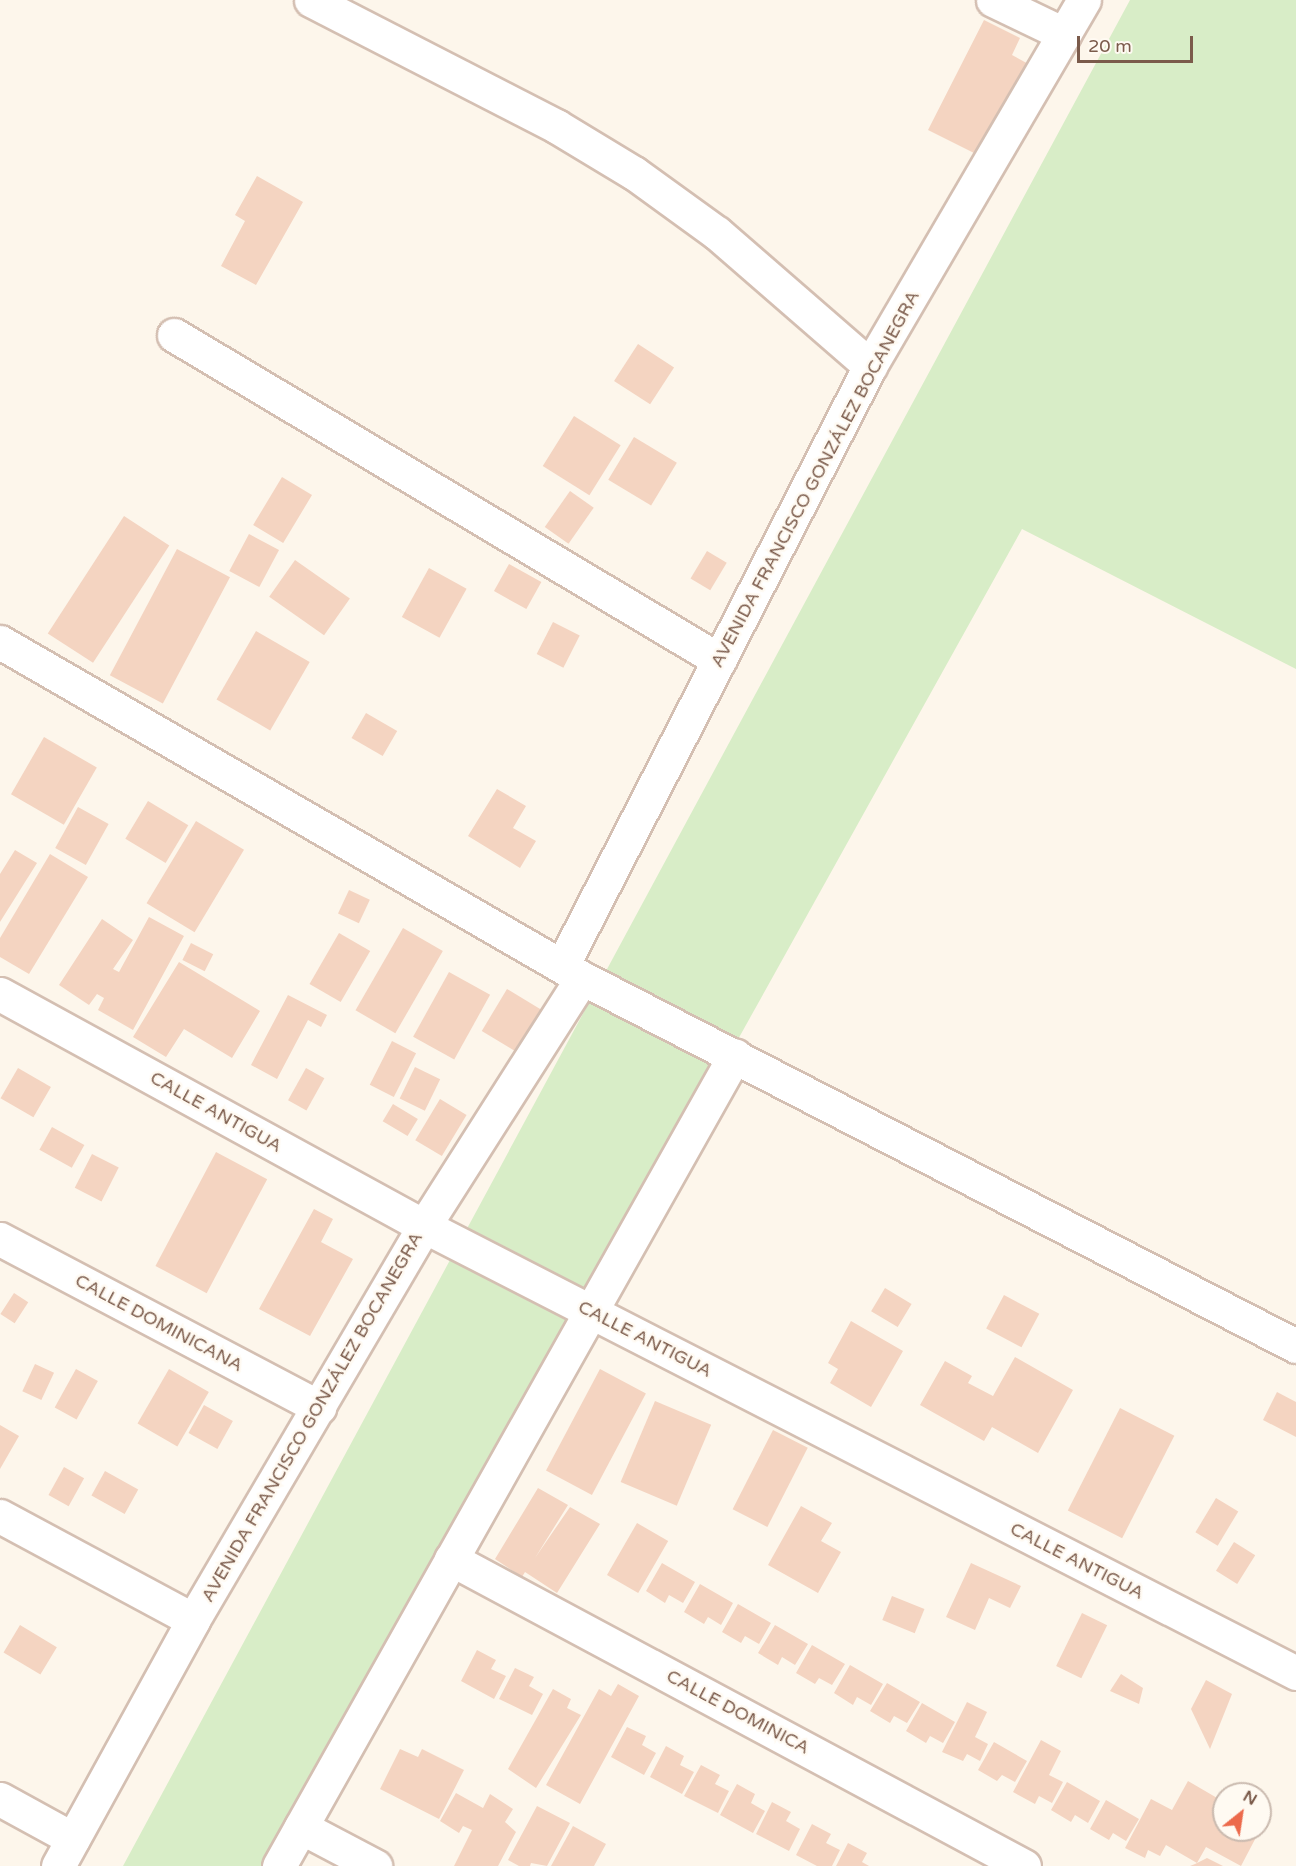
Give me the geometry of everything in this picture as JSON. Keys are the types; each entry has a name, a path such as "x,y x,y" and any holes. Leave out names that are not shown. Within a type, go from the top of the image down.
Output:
{"street":[{"path":"311,0 556,126 633,173 717,233 870,366"},
{"path":"993,0 1064,34"},
{"name":"AVENIDA FRANCISCO GONZÁLEZ BOCANEGRA","path":"65,1852 193,1620 572,972 719,660 870,366 1084,0"},
{"path":"174,335 719,660"},
{"path":"0,642 572,972 1296,1346"},
{"name":"CALLE ANTIGUA","path":"0,994 424,1226 1296,1673"},
{"path":"279,1866 735,1055"},
{"name":"CALLE DOMINICANA","path":"0,1239 319,1407"},
{"path":"0,1516 193,1620"},
{"name":"CALLE DOMINICA","path":"451,1559 1024,1866"},
{"path":"0,1799 65,1852"},
{"path":"301,1827 375,1866"}],"green space":[{"path":"1130,0 1296,0 1296,669 1022,529 278,1866 123,1866"}],"building":[{"path":"984,20 1020,38 1012,55 1032,66 984,158 928,130"},
{"path":"257,176 303,202 256,285 221,266 245,221 235,215"},
{"path":"638,344 674,367 650,404 614,381"},
{"path":"574,416 621,445 589,495 543,466"},
{"path":"634,437 677,463 651,506 608,480"},
{"path":"282,477 312,495 283,543 253,525"},
{"path":"570,491 594,508 569,544 545,527"},
{"path":"124,516 169,545 93,663 48,633"},
{"path":"249,534 279,550 259,587 229,571"},
{"path":"177,549 230,577 163,703 110,675"},
{"path":"707,551 727,563 710,590 691,578"},
{"path":"295,560 350,598 324,635 269,597"},
{"path":"509,564 541,582 526,609 494,591"},
{"path":"429,568 467,589 439,638 402,617"},
{"path":"553,622 580,636 563,668 537,654"},
{"path":"256,631 310,662 270,730 217,699"},
{"path":"366,713 397,731 383,756 352,738"},
{"path":"44,737 97,768 64,825 11,794"},
{"path":"497,789 526,806 513,828 536,841 520,868 468,836"},
{"path":"148,801 188,825 166,863 125,839"},
{"path":"78,807 109,824 86,865 55,848"},
{"path":"196,821 244,850 195,932 147,903"},
{"path":"15,850 37,863 0,922 0,874"},
{"path":"50,854 88,877 29,974 0,957 0,938"},
{"path":"349,890 370,900 359,923 338,914"},
{"path":"149,917 184,936 133,1030 98,1010 104,998 97,994 89,1005 59,985 102,919 133,940 113,969 119,972"},
{"path":"403,928 443,951 395,1033 356,1010"},
{"path":"339,933 370,951 341,1002 310,984"},
{"path":"191,943 213,954 205,971 182,960"},
{"path":"179,962 260,1011 232,1058 184,1029 166,1057 133,1037"},
{"path":"449,972 490,995 454,1060 413,1037"},
{"path":"507,989 543,1011 518,1053 482,1031"},
{"path":"288,995 327,1015 321,1027 308,1020 277,1079 251,1065"},
{"path":"392,1041 416,1053 394,1097 370,1085"},
{"path":"415,1067 440,1079 425,1111 400,1098"},
{"path":"18,1068 51,1087 33,1117 0,1098"},
{"path":"306,1068 324,1078 306,1111 288,1100"},
{"path":"440,1099 467,1115 442,1156 415,1140"},
{"path":"393,1104 418,1119 408,1136 383,1121"},
{"path":"52,1127 84,1145 72,1168 39,1150"},
{"path":"216,1152 267,1179 207,1293 155,1266"},
{"path":"92,1154 119,1168 101,1201 75,1188"},
{"path":"314,1209 333,1219 321,1242 353,1259 310,1336 259,1309"},
{"path":"885,1288 912,1304 898,1327 871,1311"},
{"path":"14,1293 28,1302 15,1323 0,1314"},
{"path":"1004,1295 1039,1314 1021,1347 986,1329"},
{"path":"851,1321 903,1351 871,1407 830,1383 838,1369 828,1363"},
{"path":"1015,1357 1073,1390 1038,1453 992,1427 984,1441 920,1405 945,1361 972,1376 968,1383 993,1396"},
{"path":"35,1364 54,1373 41,1400 22,1391"},
{"path":"76,1369 98,1381 77,1420 55,1407"},
{"path":"169,1369 209,1392 177,1447 138,1424"},
{"path":"600,1369 646,1393 592,1495 546,1471"},
{"path":"1277,1392 1296,1402 1296,1437 1263,1420"},
{"path":"655,1401 711,1425 677,1506 621,1482"},
{"path":"204,1405 233,1421 217,1449 188,1433"},
{"path":"1120,1408 1174,1436 1122,1538 1068,1510"},
{"path":"0,1425 19,1436 0,1469"},
{"path":"773,1430 808,1448 767,1527 733,1509"},
{"path":"64,1467 84,1478 69,1506 48,1495"},
{"path":"105,1471 138,1489 125,1514 91,1495"},
{"path":"538,1488 568,1505 535,1558 570,1507 600,1524 557,1593 525,1572 522,1577 495,1559"},
{"path":"1216,1498 1238,1511 1218,1546 1195,1532"},
{"path":"801,1506 832,1523 821,1541 841,1552 818,1593 768,1565"},
{"path":"637,1523 668,1541 638,1593 607,1575"},
{"path":"1234,1542 1255,1555 1237,1584 1216,1571"},
{"path":"662,1563 695,1582 683,1603 669,1595 665,1603 646,1591"},
{"path":"971,1563 1021,1586 1010,1608 989,1598 975,1630 946,1617"},
{"path":"700,1584 733,1603 721,1625 708,1617 704,1624 684,1612"},
{"path":"892,1596 924,1609 915,1633 882,1620"},
{"path":"738,1604 771,1623 759,1644 745,1636 741,1643 722,1632"},
{"path":"1082,1613 1107,1625 1081,1678 1056,1666"},
{"path":"20,1625 57,1647 40,1675 4,1652"},
{"path":"775,1625 808,1644 795,1665 782,1657 778,1665 758,1653"},
{"path":"812,1645 845,1664 832,1685 819,1678 815,1684 796,1673"},
{"path":"477,1650 496,1660 491,1669 506,1676 494,1699 461,1681"},
{"path":"850,1665 883,1684 871,1705 857,1697 853,1705 834,1693"},
{"path":"515,1668 534,1677 529,1686 543,1694 532,1715 499,1699"},
{"path":"1121,1674 1143,1688 1139,1704 1110,1691"},
{"path":"1206,1680 1232,1694 1210,1749 1191,1709"},
{"path":"887,1683 920,1702 907,1723 894,1716 890,1723 870,1711"},
{"path":"618,1684 639,1696 580,1804 546,1785 599,1689 611,1696"},
{"path":"553,1689 571,1699 567,1708 581,1715 536,1788 508,1769"},
{"path":"967,1702 987,1712 975,1737 988,1744 980,1761 967,1754 963,1761 942,1752"},
{"path":"922,1703 955,1722 943,1743 930,1736 926,1743 906,1731"},
{"path":"627,1727 646,1736 642,1745 656,1753 644,1775 611,1757"},
{"path":"1041,1740 1061,1751 1049,1775 1063,1782 1052,1803 1039,1796 1035,1804 1013,1792"},
{"path":"994,1742 1027,1761 1015,1782 1002,1775 997,1781 978,1770"},
{"path":"666,1746 684,1756 680,1765 694,1772 682,1794 650,1777"},
{"path":"400,1749 418,1757 422,1749 464,1770 439,1819 380,1789"},
{"path":"701,1765 720,1775 715,1784 729,1791 718,1813 684,1796"},
{"path":"1188,1781 1212,1795 1212,1842 1254,1842 1241,1866 1206,1847 1197,1863 1166,1845 1160,1856 1148,1850 1145,1858 1125,1848 1151,1799 1172,1810"},
{"path":"1067,1782 1100,1801 1088,1823 1075,1815 1071,1822 1051,1810"},
{"path":"737,1784 755,1794 751,1803 765,1811 753,1833 720,1815"},
{"path":"456,1793 483,1808 490,1794 513,1809 505,1822 516,1832 498,1866 454,1866 472,1830 463,1826 459,1833 440,1821"},
{"path":"1106,1800 1139,1819 1126,1841 1113,1833 1109,1840 1090,1829"},
{"path":"772,1802 791,1812 786,1821 800,1829 789,1851 756,1834"},
{"path":"537,1806 570,1823 547,1866 531,1863 530,1866 519,1866 508,1860"},
{"path":"812,1824 831,1834 826,1843 840,1850 832,1866 817,1866 796,1855"},
{"path":"573,1826 606,1844 594,1866 551,1866"},
{"path":"848,1843 867,1853 862,1862 869,1866 836,1866"},
{"path":"1207,1858 1223,1866 1190,1866 1195,1864"}]}
